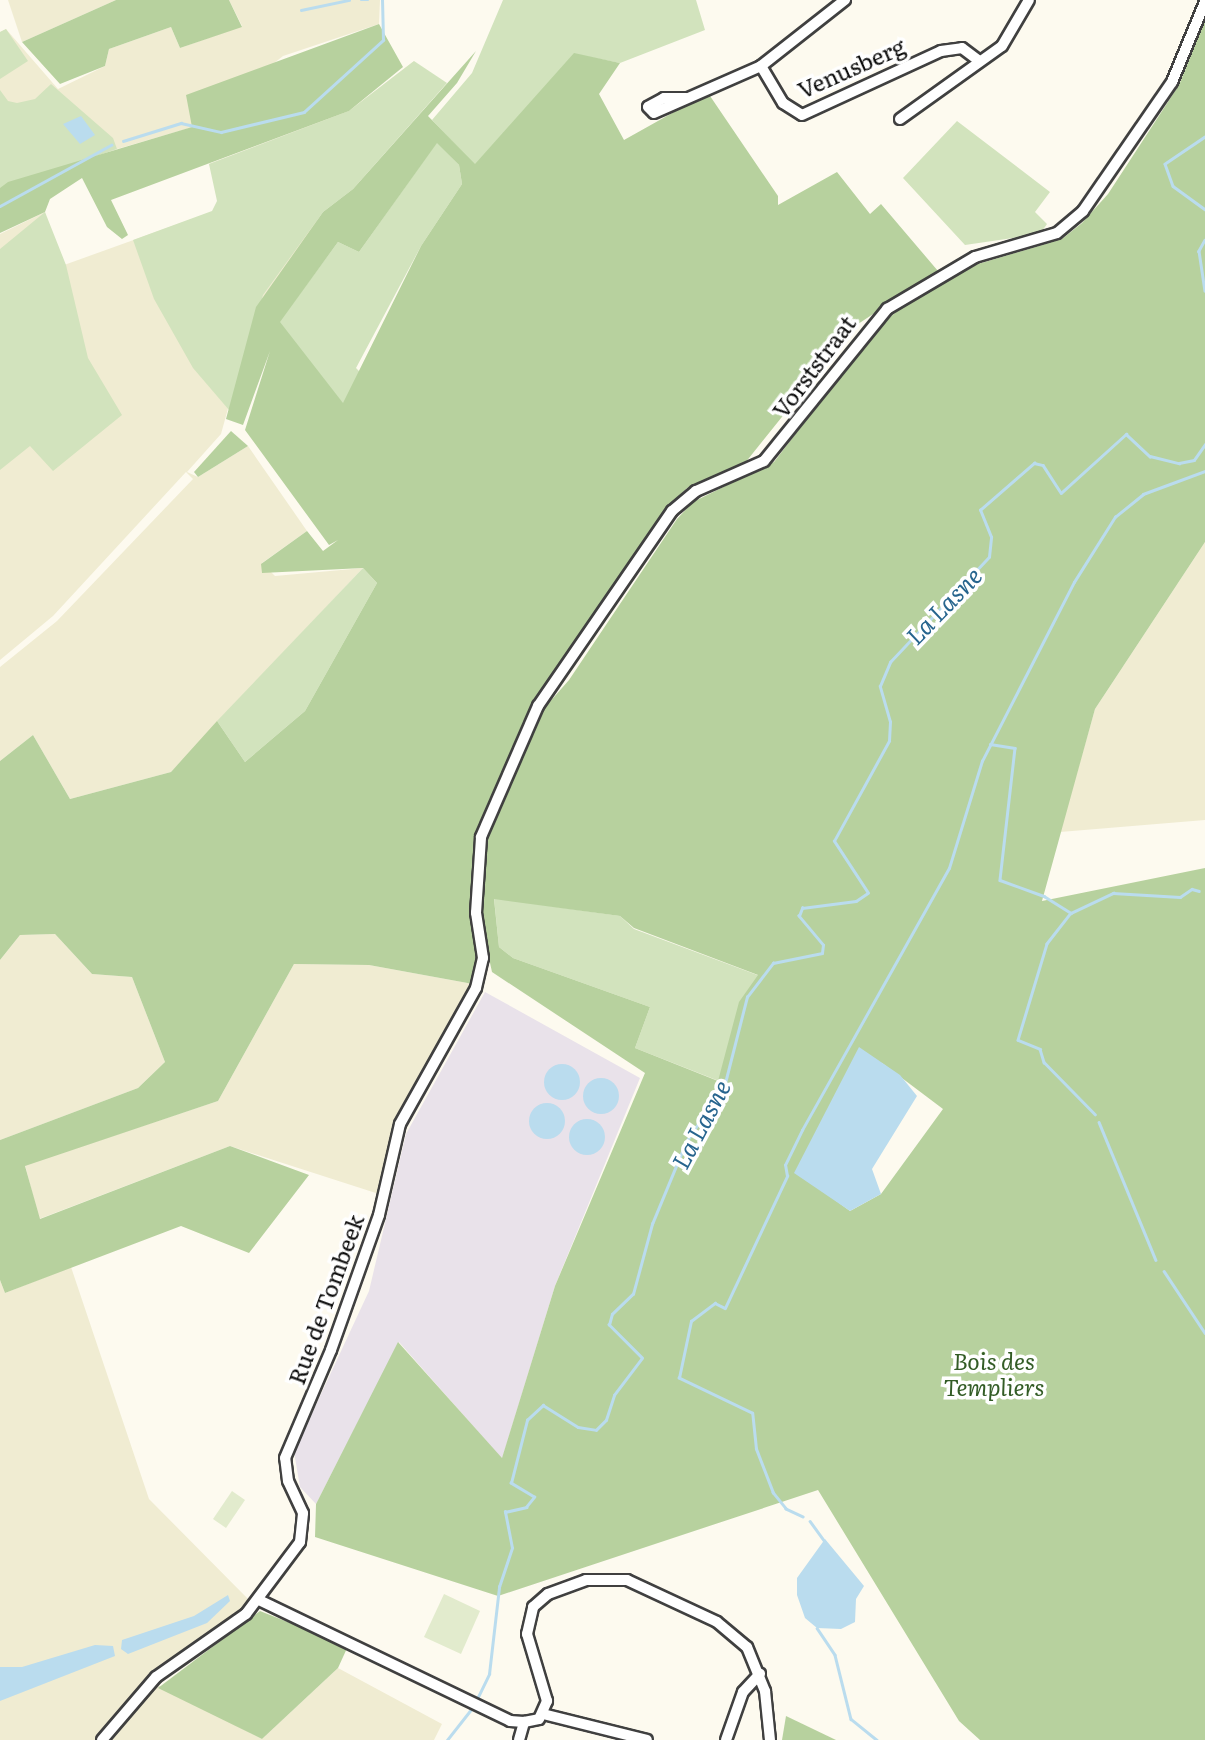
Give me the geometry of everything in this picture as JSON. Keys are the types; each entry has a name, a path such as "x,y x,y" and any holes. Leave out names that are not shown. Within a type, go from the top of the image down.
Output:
{"street":[{"path":"686,98 761,66 845,0"},
{"path":"900,119 1013,34 1030,0"},
{"name":"Vorststraat","path":"492,804 538,706 672,511 696,491 764,461 887,309 975,257 1043,239 1070,223 1163,99 1205,2"},
{"name":"Venusberg","path":"761,66 788,108 802,115 941,51 962,48 978,60"},
{"name":"Rue de Tombeek","path":"102,1740 156,1677 222,1633 259,1600 300,1542 303,1513 288,1481 285,1458 331,1350 379,1215 400,1124 481,972 479,862 492,804"},
{"path":"543,1714 547,1694 527,1634 529,1616 548,1594 586,1580 627,1580 717,1622 747,1647 760,1674 770,1740"},
{"path":"259,1600 480,1707 524,1722 543,1714 647,1740"},
{"path":"726,1740 743,1692 760,1674"},
{"path":"519,1740 524,1722"}],"shaded area":[{"path":"8,0 116,0 22,42"},
{"path":"229,0 380,0 379,24 283,56 193,127 0,183 0,32 6,29 58,89 105,66 109,49 171,27 180,48 242,26"},
{"path":"414,61 301,247 256,307 221,434 187,472 198,477 248,446 307,531 262,563 275,576 363,568 171,772 70,799 33,735 0,761 0,667 57,621 193,479 186,472 53,616 0,660 0,234 45,212 53,269 228,206 209,164 349,111"},
{"path":"1205,542 1205,820 1060,832 1095,709"},
{"path":"55,934 92,974 132,977 165,1062 138,1088 0,1140 0,960 20,935"},
{"path":"294,964 369,965 473,984 397,1122 382,1195 230,1146 39,1219 25,1165 218,1101"},
{"path":"485,992 640,1078 555,1286 502,1459 399,1342 316,1504 300,1487 294,1452 369,1291 406,1134"},
{"path":"71,1267 149,1499 253,1604 148,1680 262,1739 338,1668 442,1724 434,1740 0,1740 0,1280 5,1293"}],"green space":[{"path":"116,0 229,0 242,27 180,48 171,27 109,49 105,66 60,84 22,42"},
{"path":"503,0 696,0 705,30 620,63 574,54 475,165 432,120 472,73"},
{"name":"Bois des Templiers","path":"1205,20 1205,542 1095,709 1042,901 1205,868 1205,1740 980,1740 959,1721 818,1490 498,1596 315,1537 316,1504 398,1342 502,1458 555,1286 645,1073 492,972 483,931 473,984 369,965 294,964 218,1101 25,1166 40,1219 230,1146 309,1175 249,1253 181,1226 5,1293 0,1280 0,1140 138,1088 165,1062 132,977 92,974 55,934 20,935 0,960 0,761 33,735 70,799 171,772 217,721 245,762 305,711 377,583 363,568 262,573 261,564 307,531 323,551 338,540 329,545 245,430 270,351 243,425 226,419 256,307 323,212 353,189 476,51 457,83 428,116 475,164 574,53 620,63 599,94 624,140 708,93 778,196 778,205 837,172 870,214 881,204 938,271 855,326 745,463 687,488 663,512 521,728 482,821 485,841 540,713 569,680 677,519 693,502 774,462 877,328 908,302 978,264 1062,239 1082,223 1108,194 1179,85","holes":["437,143 459,165 462,184 421,246 343,403 280,322 338,242 359,252","494,899 620,916 634,928 758,975 739,1002 718,1081 635,1048 650,1007 513,958 499,947","882,1063 943,1109 881,1194 850,1211 835,1200"]},
{"path":"379,24 403,67 349,111 111,200 128,235 122,239 107,227 82,178 50,199 45,212 0,233 0,188 8,182 192,127 186,95"},
{"path":"6,29 28,61 0,79 0,32"},
{"path":"414,61 447,83 353,189 323,212 263,295 229,410 193,368 154,299 133,240 212,211 217,201 209,164 349,111"},
{"path":"51,84 113,138 117,149 0,189 0,90 8,101 17,103 35,99"},
{"path":"957,121 1050,192 1035,212 1047,224 1040,234 965,245 903,178"},
{"path":"437,142 459,165 462,184 421,246 356,368 362,374 343,404 279,322 338,242 359,252"},
{"path":"45,212 66,265 88,358 122,415 53,471 30,446 0,470 0,249"},
{"path":"231,431 248,446 198,477 194,472"},
{"path":"363,568 377,583 305,711 245,762 217,721"},
{"path":"494,898 620,916 634,929 760,976 724,1083 635,1048 650,1007 513,958 499,947"},
{"path":"232,1491 245,1500 226,1528 213,1519"},
{"path":"444,1594 480,1611 461,1654 424,1637"},
{"path":"260,1611 348,1646 338,1668 262,1739 158,1688"},
{"path":"786,1716 836,1740 782,1740"}],"water":[{"path":"81,116 95,135 80,144 63,124"},
{"path":"859,1047 900,1075 917,1096 872,1169 881,1194 850,1211 794,1173"},
{"path":"562,1064 575,1069 580,1082 575,1095 562,1100 549,1095 544,1082 549,1069"},
{"path":"601,1078 614,1083 619,1096 614,1109 601,1114 588,1109 583,1096 588,1083"},
{"path":"547,1103 560,1108 565,1121 560,1134 547,1139 534,1134 529,1121 534,1108"},
{"path":"587,1119 600,1124 605,1137 600,1150 587,1155 574,1150 569,1137 574,1124"},
{"path":"825,1539 864,1586 856,1599 855,1622 841,1629 817,1628 805,1618 797,1595 797,1578"},
{"path":"228,1595 230,1601 207,1623 128,1654 121,1649 122,1640 194,1616"},
{"path":"95,1645 113,1646 115,1656 0,1701 0,1667 22,1667"}],"waterway":[{"path":"301,10 349,0"},
{"path":"361,0 368,0"},
{"path":"123,141 181,123 221,132 304,112 383,40 382,0"},
{"name":"La Lasne","path":"1205,137 1165,164 1173,186 1205,209"},
{"path":"0,206 111,145"},
{"name":"La Lasne","path":"1205,240 1199,251 1205,291"},
{"name":"La Lasne","path":"476,1701 489,1674 499,1587 512,1548 505,1512 526,1507 534,1497 511,1483 527,1420 543,1405 578,1427 596,1430 606,1420 614,1395 642,1358 609,1325 612,1314 633,1294 652,1224 686,1142 725,1083 747,997 773,963 822,953 823,945 799,916 802,908 856,901 868,893 834,841 889,741 890,722 880,686 890,662 989,557 991,537 980,510 1034,463 1043,465 1061,493 1126,434 1150,456 1179,463 1194,460 1205,444"},
{"path":"803,1517 786,1509 773,1493 756,1449 752,1413 679,1378 691,1321 715,1303 725,1308 787,1176 785,1165 802,1130 949,868 982,761 1074,582 1115,517 1143,494 1205,471"},
{"path":"990,744 1015,748 1000,880 1044,896 1071,913 1047,944 1018,1040 1040,1049 1044,1062 1095,1114"},
{"path":"1071,913 1113,893 1180,897 1192,889 1199,891"},
{"path":"1099,1122 1156,1260"},
{"path":"1164,1271 1205,1333"},
{"path":"810,1521 825,1542"},
{"path":"817,1628 835,1655 851,1719 877,1740"},
{"name":"La Lasne","path":"447,1740 473,1707"}]}
